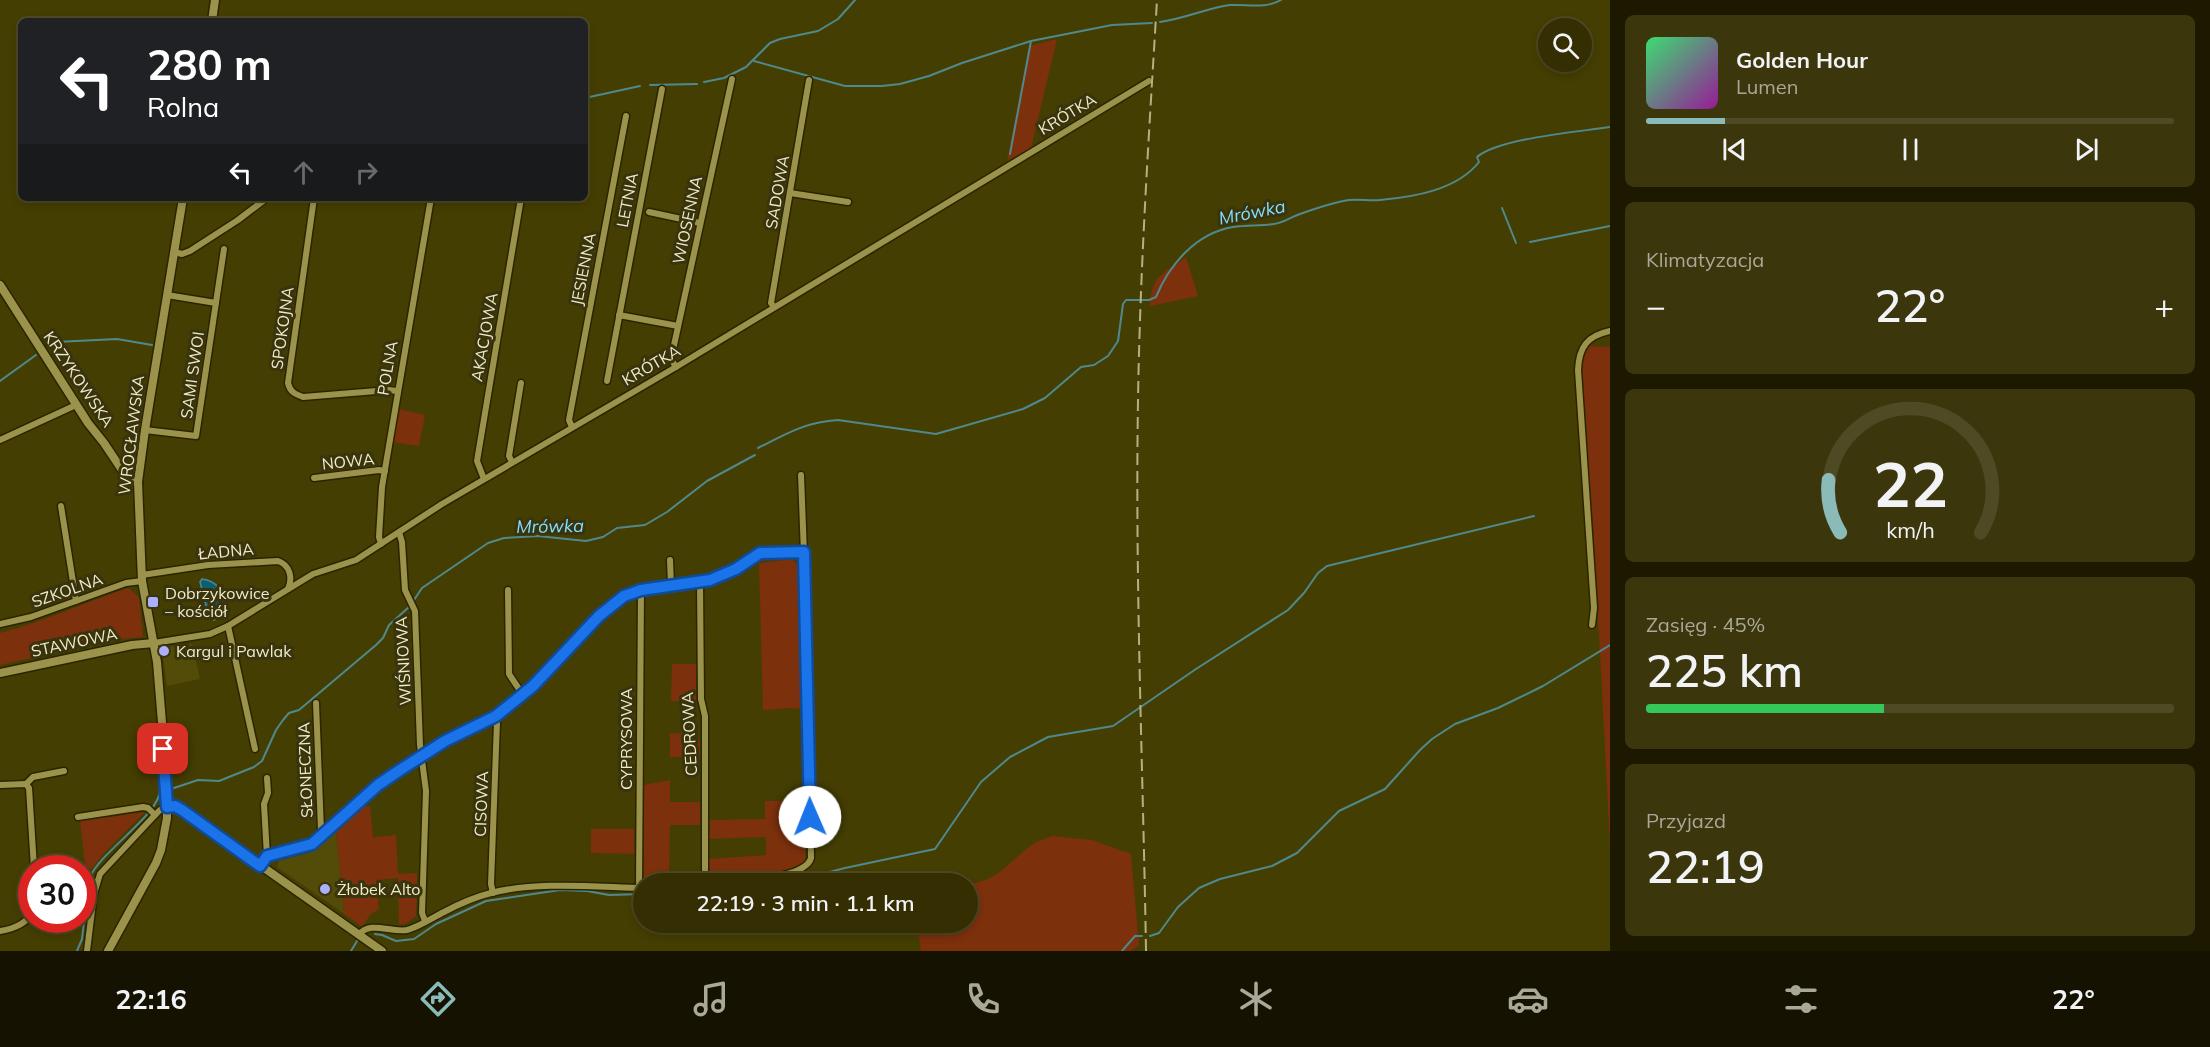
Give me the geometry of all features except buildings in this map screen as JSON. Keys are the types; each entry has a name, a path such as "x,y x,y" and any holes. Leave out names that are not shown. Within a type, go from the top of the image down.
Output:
{"street":[{"path":"212,18 215,0"},
{"name":"WIOSENNA","path":"675,367 671,359 732,79"},
{"name":"SADOWA","path":"774,307 771,303 809,80"},
{"name":"KRÓTKA","path":"154,643 204,636 228,626 313,574 349,564 512,462 675,367 1149,81"},
{"name":"LETNIA","path":"607,381 662,89"},
{"name":"JESIENNA","path":"572,427 569,420 626,116"},
{"path":"790,193 848,202"},
{"name":"WROCŁAWSKA","path":"108,951 156,863 164,835 167,807 160,690 142,578 138,482 182,201"},
{"path":"174,252 182,254 190,251 263,201"},
{"name":"SPOKOJNA","path":"314,201 288,383 290,389 303,397 397,391"},
{"name":"POLNA","path":"381,544 379,537 380,506 385,471 430,201"},
{"name":"AKACJOWA","path":"484,479 477,461 520,201"},
{"path":"649,212 700,223"},
{"name":"SAMI SWOI","path":"145,430 196,436 224,249"},
{"name":"KRZYKOWSKA","path":"0,285 76,405 129,479 138,482"},
{"path":"167,295 216,303"},
{"path":"619,315 678,326"},
{"path":"1592,625 1594,608 1578,370 1585,343 1596,334 1610,331"},
{"path":"512,462 509,456 521,383"},
{"path":"0,440 76,405"},
{"name":"NOWA","path":"314,478 385,471"},
{"path":"787,873 806,867 811,858 801,475"},
{"path":"62,506 76,601"},
{"name":"WIŚNIOWA","path":"399,532 402,542 405,590 415,611 422,756 426,791 422,913 425,921"},
{"path":"267,856 308,846 378,785 445,741 496,716 523,695 610,605 624,596 641,590 700,583 736,569 760,553 804,552"},
{"path":"670,560 671,585"},
{"name":"ŁADNA","path":"142,578 193,567 273,561 282,562 290,574 301,581"},
{"path":"287,590 290,574"},
{"name":"SZKOLNA","path":"0,623 31,617 142,578"},
{"name":"CEDROWA","path":"700,583 701,699 705,717 705,873"},
{"path":"508,590 509,674 523,695"},
{"name":"CYPRYSOWA","path":"641,590 641,873"},
{"path":"228,626 255,749"},
{"name":"STAWOWA","path":"0,673 132,645 154,643"},
{"name":"SŁONECZNA","path":"316,703 323,835"},
{"name":"CISOWA","path":"493,893 491,884 496,716"},
{"path":"0,785 23,783 33,777 64,771"},
{"path":"260,866 267,856 264,804 268,793 267,778"},
{"path":"23,783 29,788 33,855"},
{"path":"87,951 97,882 107,865 152,812 175,806 382,951"},
{"path":"78,817 143,807 152,812"},
{"path":"359,935 368,928 403,930 454,906 493,893 562,885 633,888"},
{"path":"0,931 18,925"}],"shaded area":[{"path":"1057,39 1031,148 1007,161 1029,46"},
{"path":"1186,257 1198,296 1150,306 1153,288 1160,276"},
{"path":"1588,346 1610,347 1610,847 1581,362"},
{"path":"398,409 425,415 419,446 392,442"},
{"path":"792,559 798,565 802,709 763,710 759,563"},
{"path":"128,588 139,597 143,637 87,642 86,646 0,665 0,633"},
{"path":"192,644 200,679 167,686 162,648"},
{"path":"672,664 696,664 696,701 671,701"},
{"path":"670,733 694,734 695,739 700,739 700,757 670,757"},
{"path":"670,780 670,802 700,802 700,825 670,825 669,873 644,873 644,785"},
{"path":"765,801 805,801 805,860 799,869 772,873 707,873 707,859 766,855 766,837 709,839 710,820 765,819"},
{"path":"362,805 370,807 373,837 396,835 398,874 417,873 416,916 407,923 399,925 398,878 376,880 379,909 370,915 362,927 343,913 336,831"},
{"path":"145,812 96,863 96,855 84,855 80,821"},
{"path":"591,829 634,829 634,854 591,853"},
{"name":"Żłobek Alto","path":"336,831 343,913 277,867 279,861 312,852"},
{"path":"1052,836 1092,840 1131,854 1139,945 1131,951 921,951 918,933 978,933 978,882 1004,869 1038,841"}],"water":[{"path":"202,579 217,586 228,609 214,620 209,617 200,582"}],"waterway":[{"path":"704,82 724,78 746,67 770,43 818,31 838,19 855,0"},
{"path":"1160,22 1221,6 1263,5 1281,0"},
{"path":"754,61 845,86 882,86 929,76 1031,41 1112,25 1152,23"},
{"path":"1010,154 1031,41"},
{"path":"650,85 697,84"},
{"path":"588,97 640,86"},
{"name":"Mrówka","path":"758,448 796,430 826,421 838,420 936,434 1023,409 1045,398 1081,367 1094,365 1108,356 1118,341 1123,304 1126,300 1149,300 1156,297 1176,262 1207,236 1233,227 1277,223 1343,201 1380,200 1420,194 1447,186 1470,172 1479,162 1477,157 1488,150 1521,140 1610,127"},
{"path":"1502,208 1516,243"},
{"path":"1530,242 1610,226"},
{"path":"48,345 56,342 117,339 152,345"},
{"path":"0,381 36,355"},
{"name":"Mrówka","path":"414,600 422,588 488,543 504,538 538,536 586,541 603,537 617,528 645,525 667,512 707,481 755,455"},
{"path":"826,873 935,849 981,782 1010,757 1048,737 1113,726 1288,610 1318,573 1327,566 1534,516"},
{"name":"Mrówka","path":"174,788 198,780 219,781 254,767 262,761 276,730 289,713 299,710 376,645 383,638 389,625 409,607"},
{"path":"1150,936 1159,933 1178,907 1199,888 1220,879 1272,866 1297,853 1339,811 1385,789 1420,750 1455,724 1498,708 1543,686 1610,645"},
{"name":"Mrówka","path":"96,867 151,810 158,799 160,789"},
{"path":"375,934 396,941 414,939 436,924 486,901 560,890 609,895 633,894"},
{"name":"Mrówka","path":"77,951 83,933"},
{"path":"1122,951 1135,936 1142,936"},
{"path":"351,951 357,941"}],"railway":[{"path":"1146,951 1137,470 1143,251 1157,0"}],"place":[{"name":"Dobrzykowice – kościół","path":"153,602"},
{"name":"Kargul i Pawlak","path":"164,651"},
{"name":"Żłobek Alto","path":"325,889"}],"route":[{"path":"163,749 167,807 175,806 182,810 260,866 267,856 304,848 312,844 378,785 445,741 496,716 533,686 617,600 631,592 710,580 736,569 760,553 804,552 810,817"}]}
